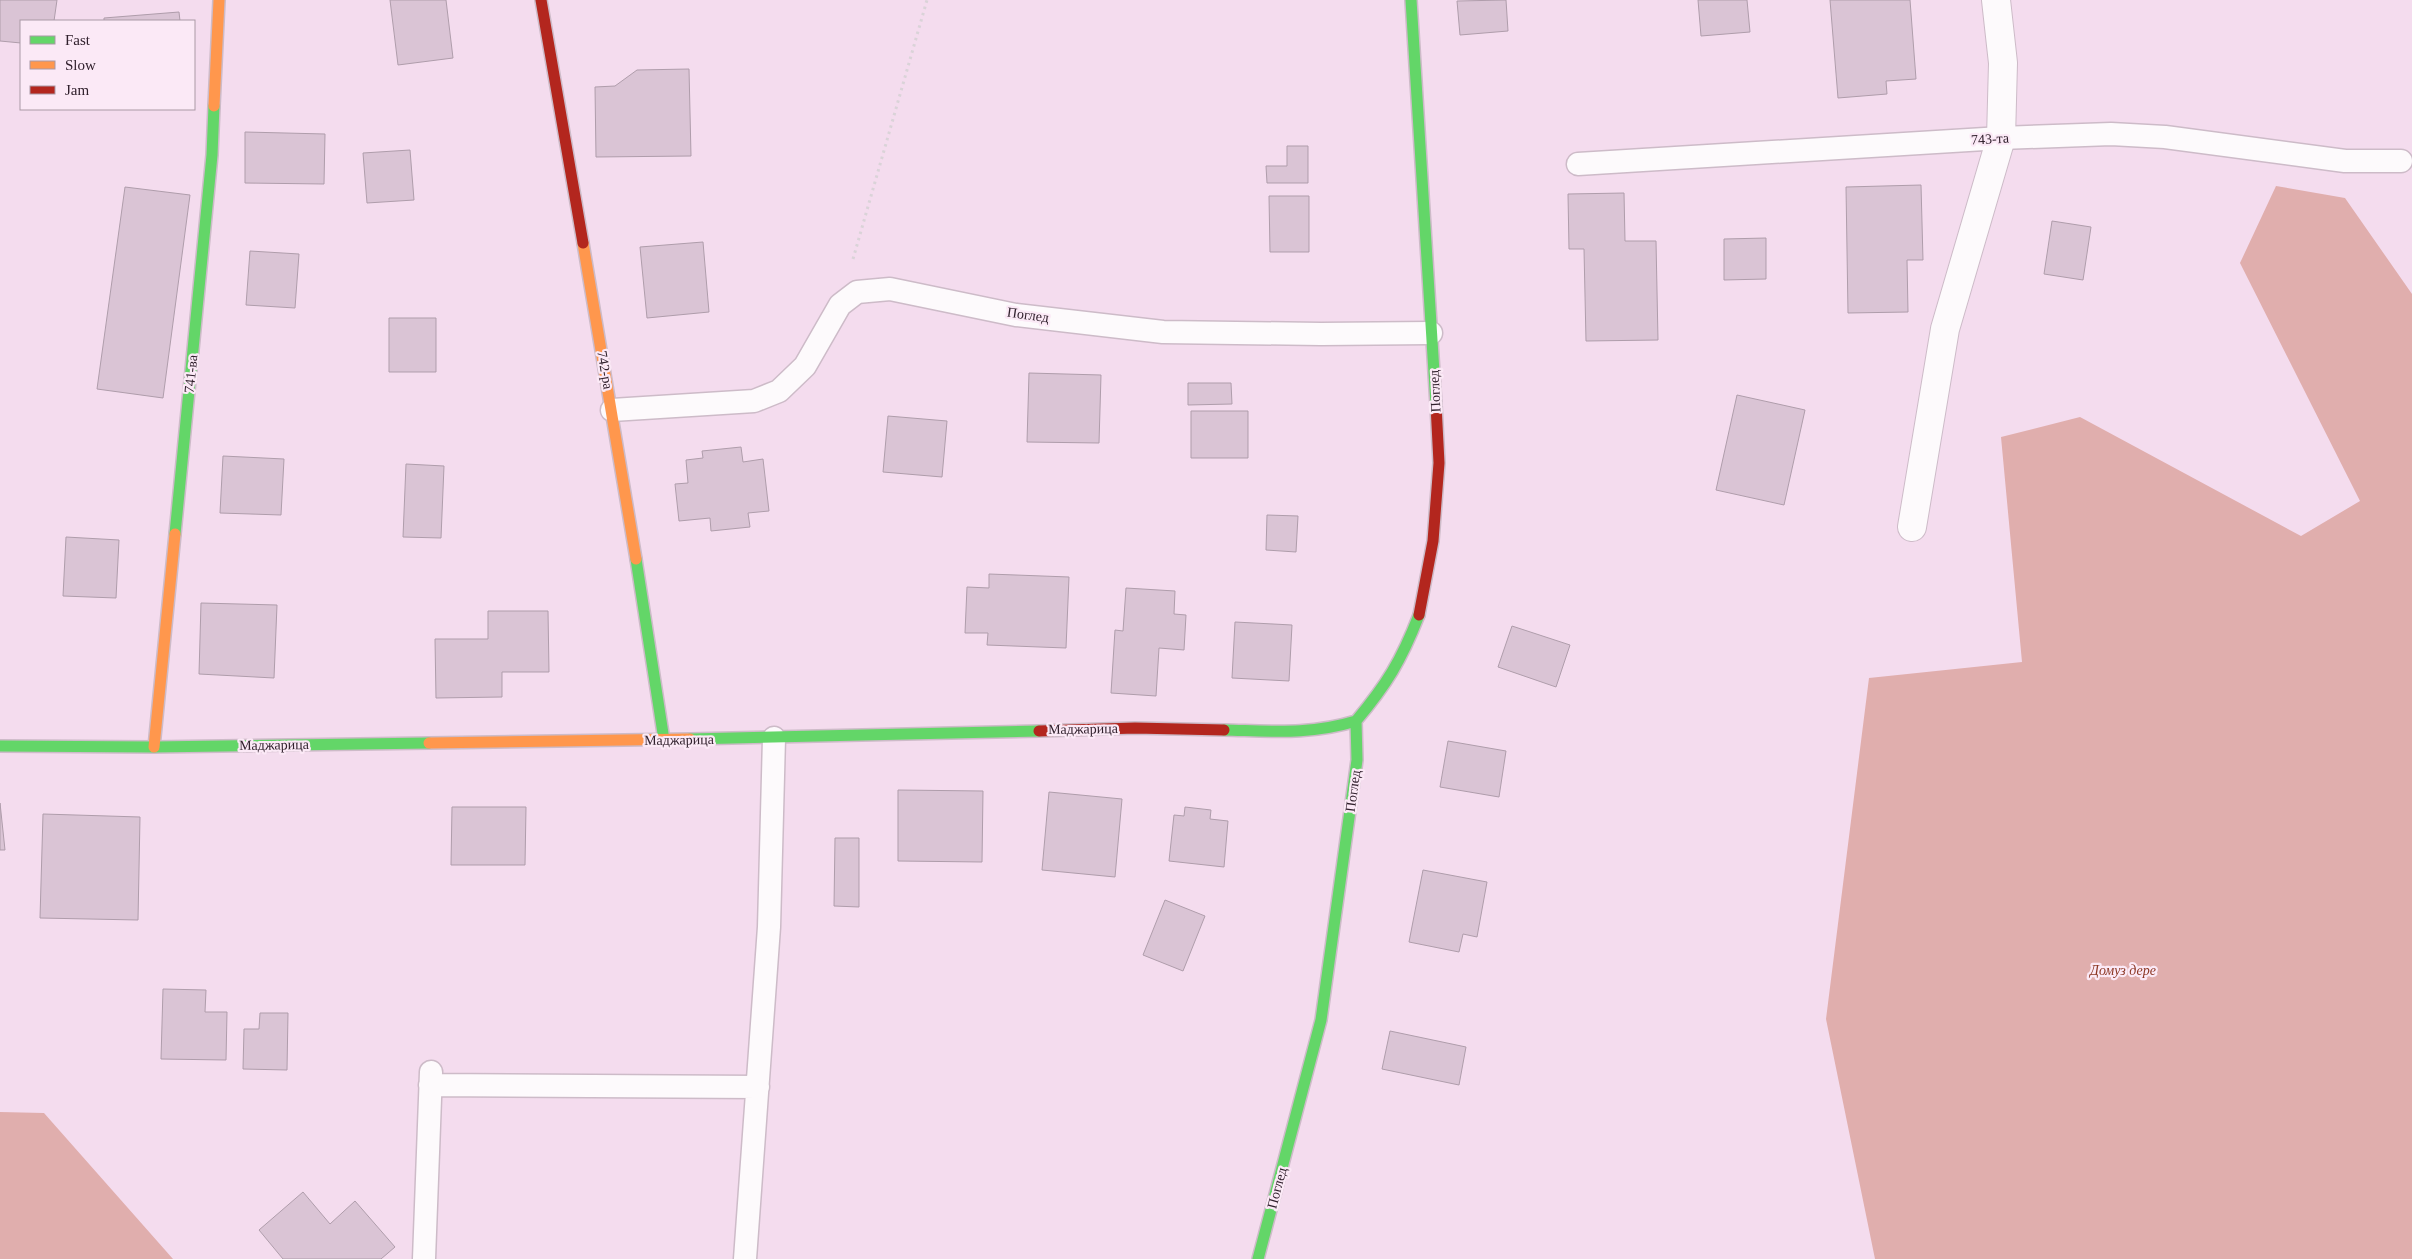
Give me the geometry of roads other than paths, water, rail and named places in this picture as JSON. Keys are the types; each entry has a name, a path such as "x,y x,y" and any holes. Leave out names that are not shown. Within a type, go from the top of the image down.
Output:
{"street":[{"name":"741-ва","path":"154,747 212,155 219,0"},
{"name":"742-ра","path":"541,0 612,410 664,740"},
{"name":"Поглед","path":"1258,1259 1321,1020 1357,760 1356,721 1384,686 1405,651 1422,606 1433,541 1438,463 1411,0"},
{"path":"1912,527 1945,329 2001,138 2003,62 1996,0"},
{"name":"Маджарица","path":"0,746 154,747 664,740 1135,728 1304,732 1330,729 1356,721"}],"lane":[{"name":"743-та","path":"1578,164 2001,138 2111,134 2165,137 2345,161 2401,162"},
{"name":"Поглед","path":"612,410 754,400 779,392 805,366 840,305 857,292 890,289 1016,315 1163,332 1431,333"},
{"path":"745,1259 770,927 774,738"},
{"path":"424,1259 430,1078 758,1087"}],"park label":[{"name":"Домуз дере","path":"2123,970"}]}
